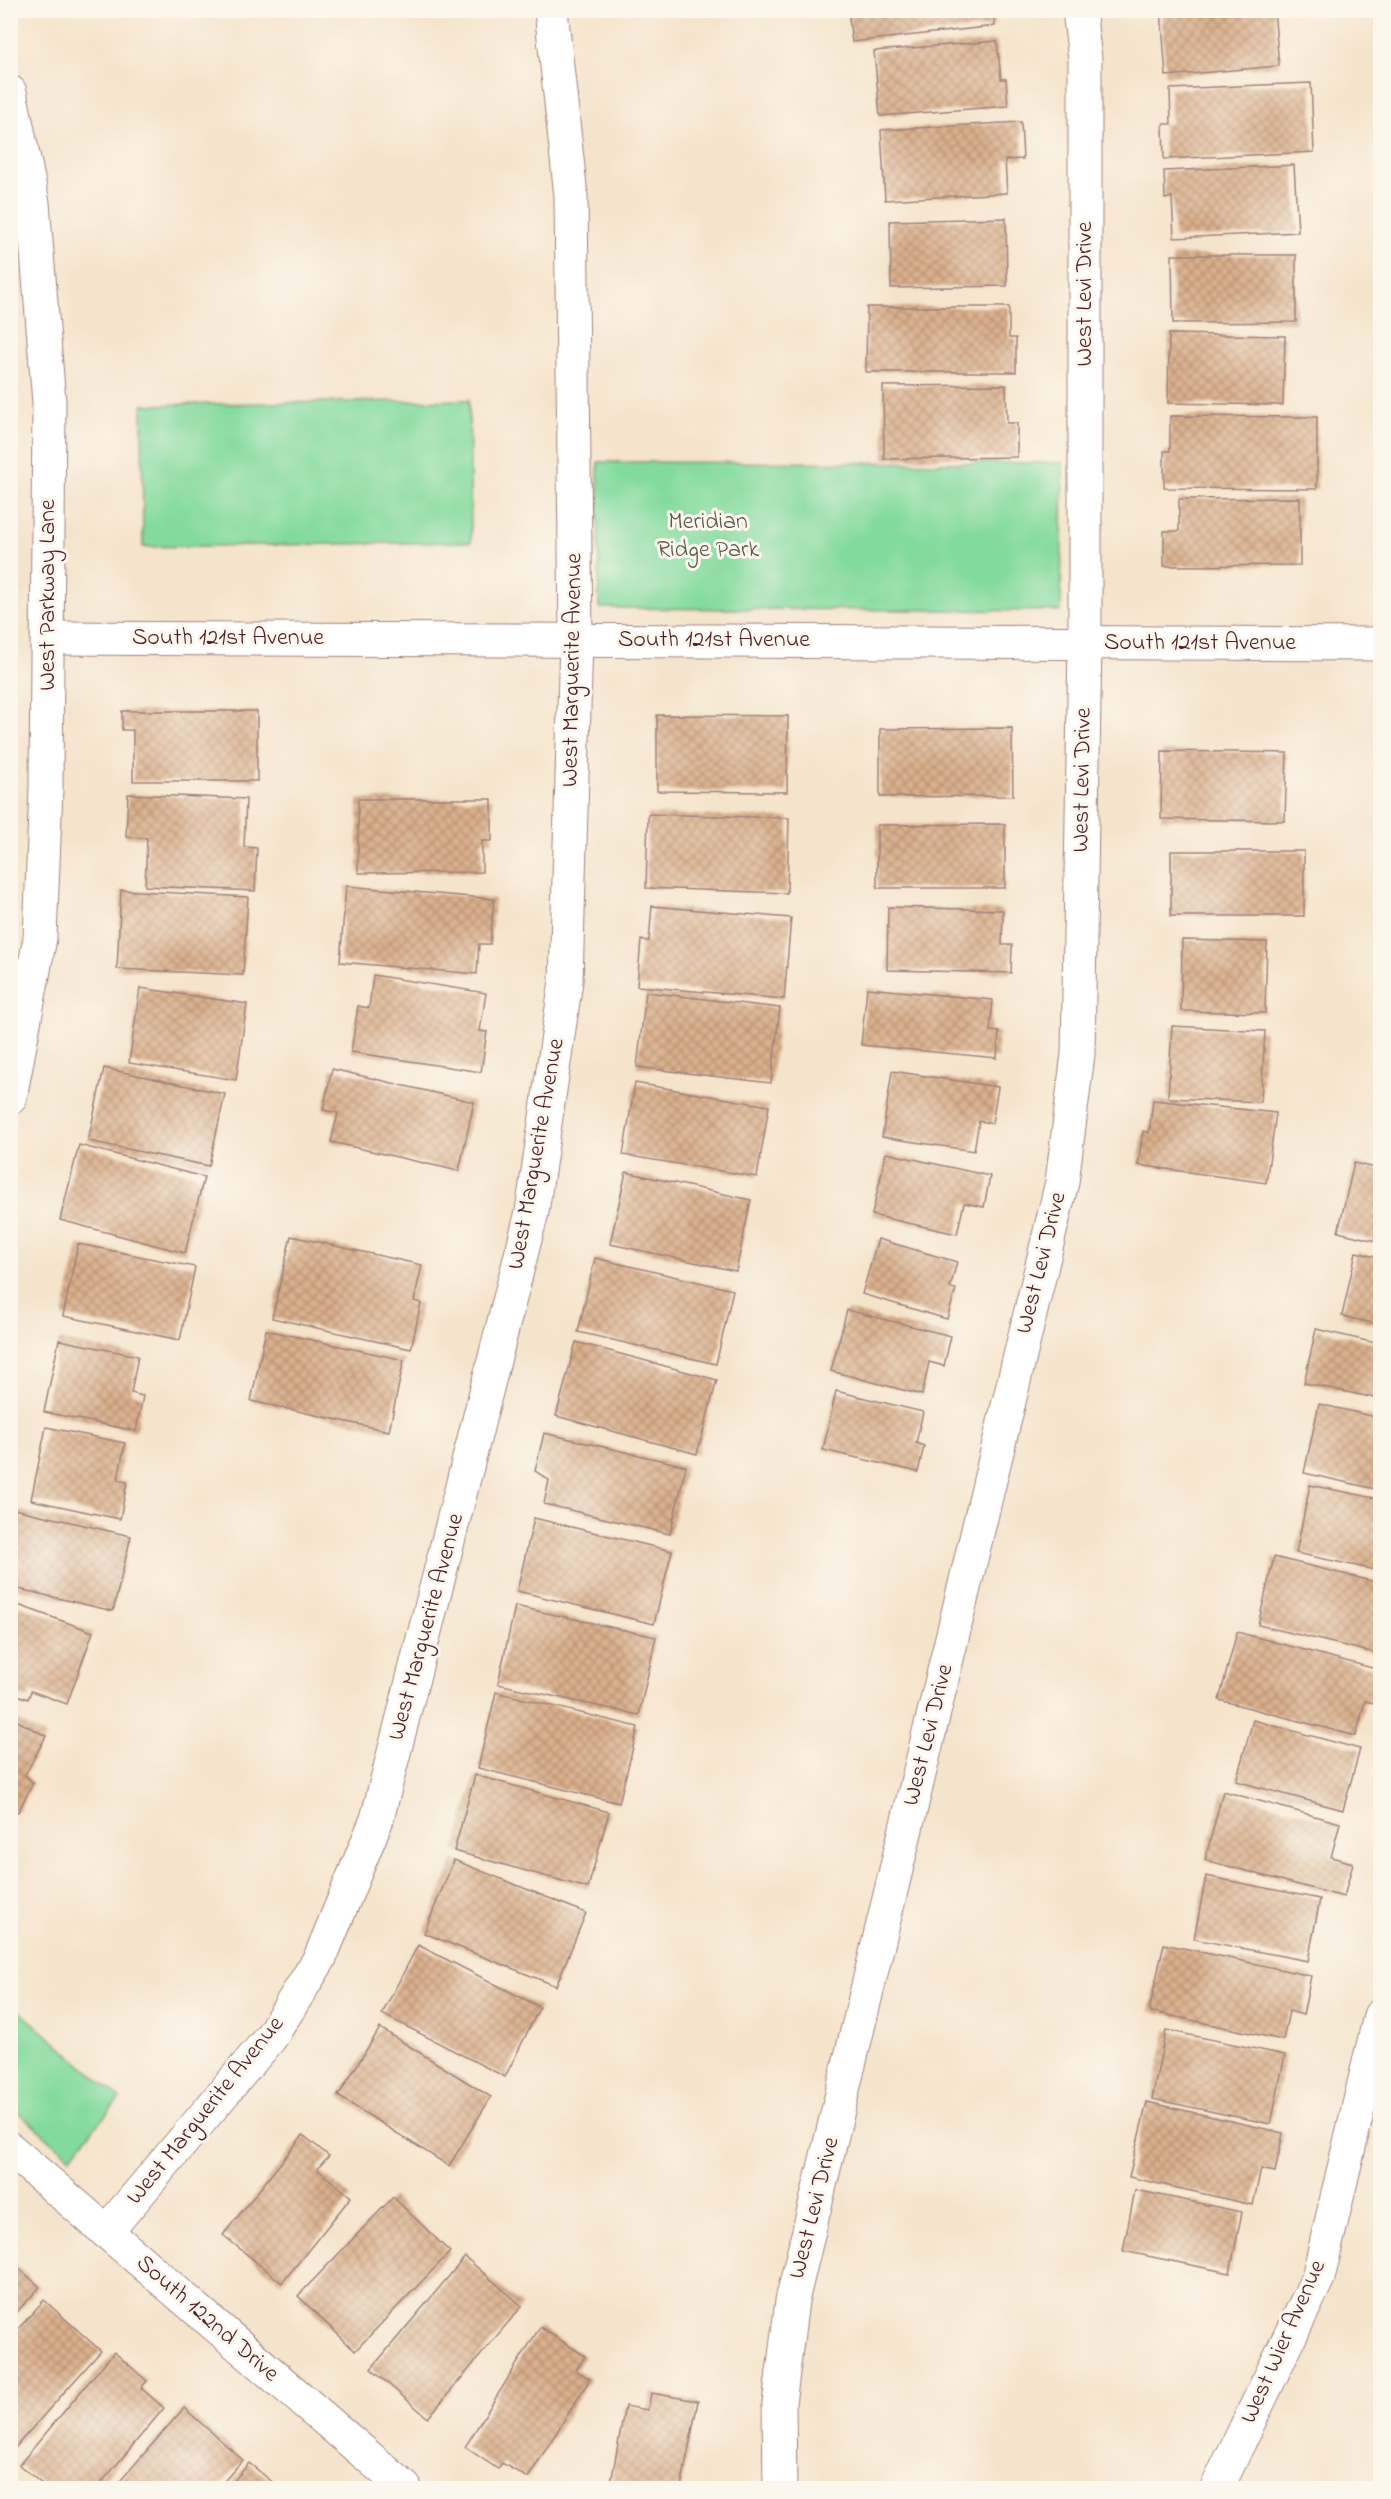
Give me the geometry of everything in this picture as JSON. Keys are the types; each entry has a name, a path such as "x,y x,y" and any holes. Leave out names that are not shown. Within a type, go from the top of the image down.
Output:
{"street":[{"name":"West Marguerite Avenue","path":"106,2232 271,2037 320,1958 376,1819 532,1212 566,981 576,640 571,196 551,10"},
{"name":"West Levi Drive","path":"780,2488 779,2404 792,2301 1062,1182 1078,1053 1085,642 1085,59 1078,10"},
{"name":"West Parkway Lane","path":"10,92 33,203 49,402 46,788 40,938 10,1098"},
{"name":"South 121st Avenue","path":"48,638 1380,644"},
{"name":"West Wier Avenue","path":"1218,2488 1318,2278 1380,2016"},
{"name":"South 122nd Drive","path":"10,2149 405,2488"}],"green space":[{"path":"469,400 471,542 143,547 142,405"},
{"name":"Meridian Ridge Park","path":"598,462 1063,463 1061,611 599,608"},
{"path":"11,2004 120,2098 70,2157 11,2106"}],"building":[{"path":"848,10 993,10 995,26 852,42"},
{"path":"1161,10 1274,10 1279,66 1166,76"},
{"path":"997,41 1001,79 1006,79 1008,106 880,116 874,51"},
{"path":"1311,83 1314,152 1164,159 1163,124 1171,124 1170,89"},
{"path":"1021,122 1023,159 1005,160 1007,193 885,200 881,130"},
{"path":"1294,165 1298,232 1174,238 1172,197 1165,199 1164,171"},
{"path":"1006,218 1007,286 891,288 890,221"},
{"path":"1172,255 1296,255 1296,322 1173,323"},
{"path":"867,307 1009,307 1009,338 1016,338 1016,372 866,372"},
{"path":"1169,334 1285,336 1283,405 1168,403"},
{"path":"1006,385 1007,423 1017,423 1017,457 884,459 883,386"},
{"path":"1170,416 1317,417 1317,489 1164,488 1164,451 1170,451"},
{"path":"1300,498 1300,565 1164,566 1164,531 1179,531 1179,499"},
{"path":"122,711 257,711 257,781 133,781 133,730 122,730"},
{"path":"657,715 788,716 787,792 657,791"},
{"path":"1012,728 1013,796 880,797 880,729"},
{"path":"1162,751 1287,753 1285,821 1161,819"},
{"path":"128,794 246,799 244,847 257,848 255,891 145,886 147,838 126,837"},
{"path":"358,799 492,799 492,841 482,841 482,872 358,873"},
{"path":"648,814 789,818 787,893 646,888"},
{"path":"1005,824 1005,888 877,888 877,825"},
{"path":"1171,851 1304,851 1304,916 1171,916"},
{"path":"346,886 494,899 490,944 479,944 477,974 340,962"},
{"path":"121,890 248,897 243,975 117,969"},
{"path":"652,906 791,918 784,999 637,986 641,940 649,941"},
{"path":"888,907 1003,910 1002,945 1012,945 1011,973 887,970"},
{"path":"1182,940 1267,942 1265,1013 1181,1011"},
{"path":"373,975 486,993 480,1031 487,1032 481,1072 351,1052 358,1006 369,1008"},
{"path":"140,988 247,1004 236,1080 129,1063"},
{"path":"867,988 993,1000 990,1031 999,1032 997,1058 861,1045"},
{"path":"646,992 780,1008 771,1083 637,1067"},
{"path":"1172,1026 1265,1031 1261,1102 1168,1098"},
{"path":"104,1068 225,1094 209,1166 88,1141"},
{"path":"332,1069 474,1102 459,1171 331,1142 338,1113 323,1110"},
{"path":"892,1071 998,1087 992,1123 979,1121 974,1151 882,1137"},
{"path":"635,1083 769,1106 757,1177 623,1155"},
{"path":"1153,1100 1276,1113 1266,1183 1138,1165 1143,1131 1149,1133"},
{"path":"79,1145 204,1177 185,1253 60,1220"},
{"path":"886,1153 990,1176 984,1207 964,1203 957,1234 872,1215"},
{"path":"1354,1163 1380,1169 1380,1242 1338,1232"},
{"path":"626,1172 751,1200 736,1271 610,1244"},
{"path":"291,1236 422,1265 414,1301 421,1303 411,1349 272,1318"},
{"path":"878,1239 957,1262 950,1288 956,1289 947,1319 862,1294"},
{"path":"78,1244 195,1267 180,1340 63,1316"},
{"path":"1356,1252 1380,1258 1380,1325 1342,1316"},
{"path":"595,1258 733,1290 716,1364 578,1332"},
{"path":"847,1310 951,1336 944,1366 929,1362 922,1395 831,1371"},
{"path":"1316,1329 1380,1344 1380,1399 1304,1383"},
{"path":"266,1330 404,1360 389,1431 251,1401"},
{"path":"59,1340 138,1356 131,1393 143,1396 136,1431 44,1412"},
{"path":"576,1342 717,1380 697,1454 556,1416"},
{"path":"836,1391 923,1412 916,1443 924,1446 918,1472 823,1450"},
{"path":"1319,1404 1380,1418 1380,1490 1304,1473"},
{"path":"46,1427 125,1443 118,1480 127,1482 120,1519 31,1500"},
{"path":"544,1433 686,1466 670,1534 544,1504 549,1480 535,1471"},
{"path":"1310,1485 1380,1499 1380,1571 1296,1553"},
{"path":"10,1508 131,1536 113,1611 10,1587"},
{"path":"534,1518 672,1551 654,1624 517,1591"},
{"path":"1274,1557 1380,1583 1379,1654 1258,1625"},
{"path":"10,1602 93,1632 67,1704 31,1691 28,1699 10,1692"},
{"path":"515,1606 656,1637 639,1715 498,1684"},
{"path":"1237,1632 1380,1670 1378,1704 1365,1701 1356,1736 1219,1700"},
{"path":"496,1692 638,1727 619,1803 478,1768"},
{"path":"10,1717 46,1736 25,1775 33,1783 18,1812 10,1808"},
{"path":"1253,1720 1360,1749 1343,1810 1236,1781"},
{"path":"475,1775 609,1812 588,1888 454,1851"},
{"path":"1223,1791 1340,1823 1331,1857 1353,1863 1344,1897 1205,1860"},
{"path":"454,1860 586,1913 556,1986 424,1933"},
{"path":"1206,1876 1320,1899 1308,1961 1194,1939"},
{"path":"1164,1944 1311,1976 1303,2015 1289,2011 1283,2040 1149,2011"},
{"path":"418,1945 540,2007 505,2077 382,2014"},
{"path":"380,2028 491,2097 449,2166 338,2096"},
{"path":"1166,2030 1285,2055 1271,2124 1152,2099"},
{"path":"1147,2102 1283,2133 1275,2172 1261,2169 1253,2205 1129,2177"},
{"path":"303,2135 329,2156 317,2169 351,2197 282,2283 223,2235"},
{"path":"1135,2190 1242,2212 1230,2273 1123,2251"},
{"path":"393,2197 450,2252 355,2351 298,2296"},
{"path":"465,2257 522,2306 428,2418 371,2369"},
{"path":"10,2260 40,2287 10,2319"},
{"path":"44,2300 101,2351 10,2453 10,2338"},
{"path":"540,2327 585,2356 576,2370 590,2379 528,2478 502,2463 498,2469 465,2447"},
{"path":"114,2352 147,2381 141,2388 164,2408 97,2488 47,2488 19,2465"},
{"path":"651,2393 698,2401 681,2488 610,2488 625,2406 648,2410"},
{"path":"184,2408 243,2460 218,2488 114,2488"},
{"path":"249,2463 280,2488 228,2488"}]}
